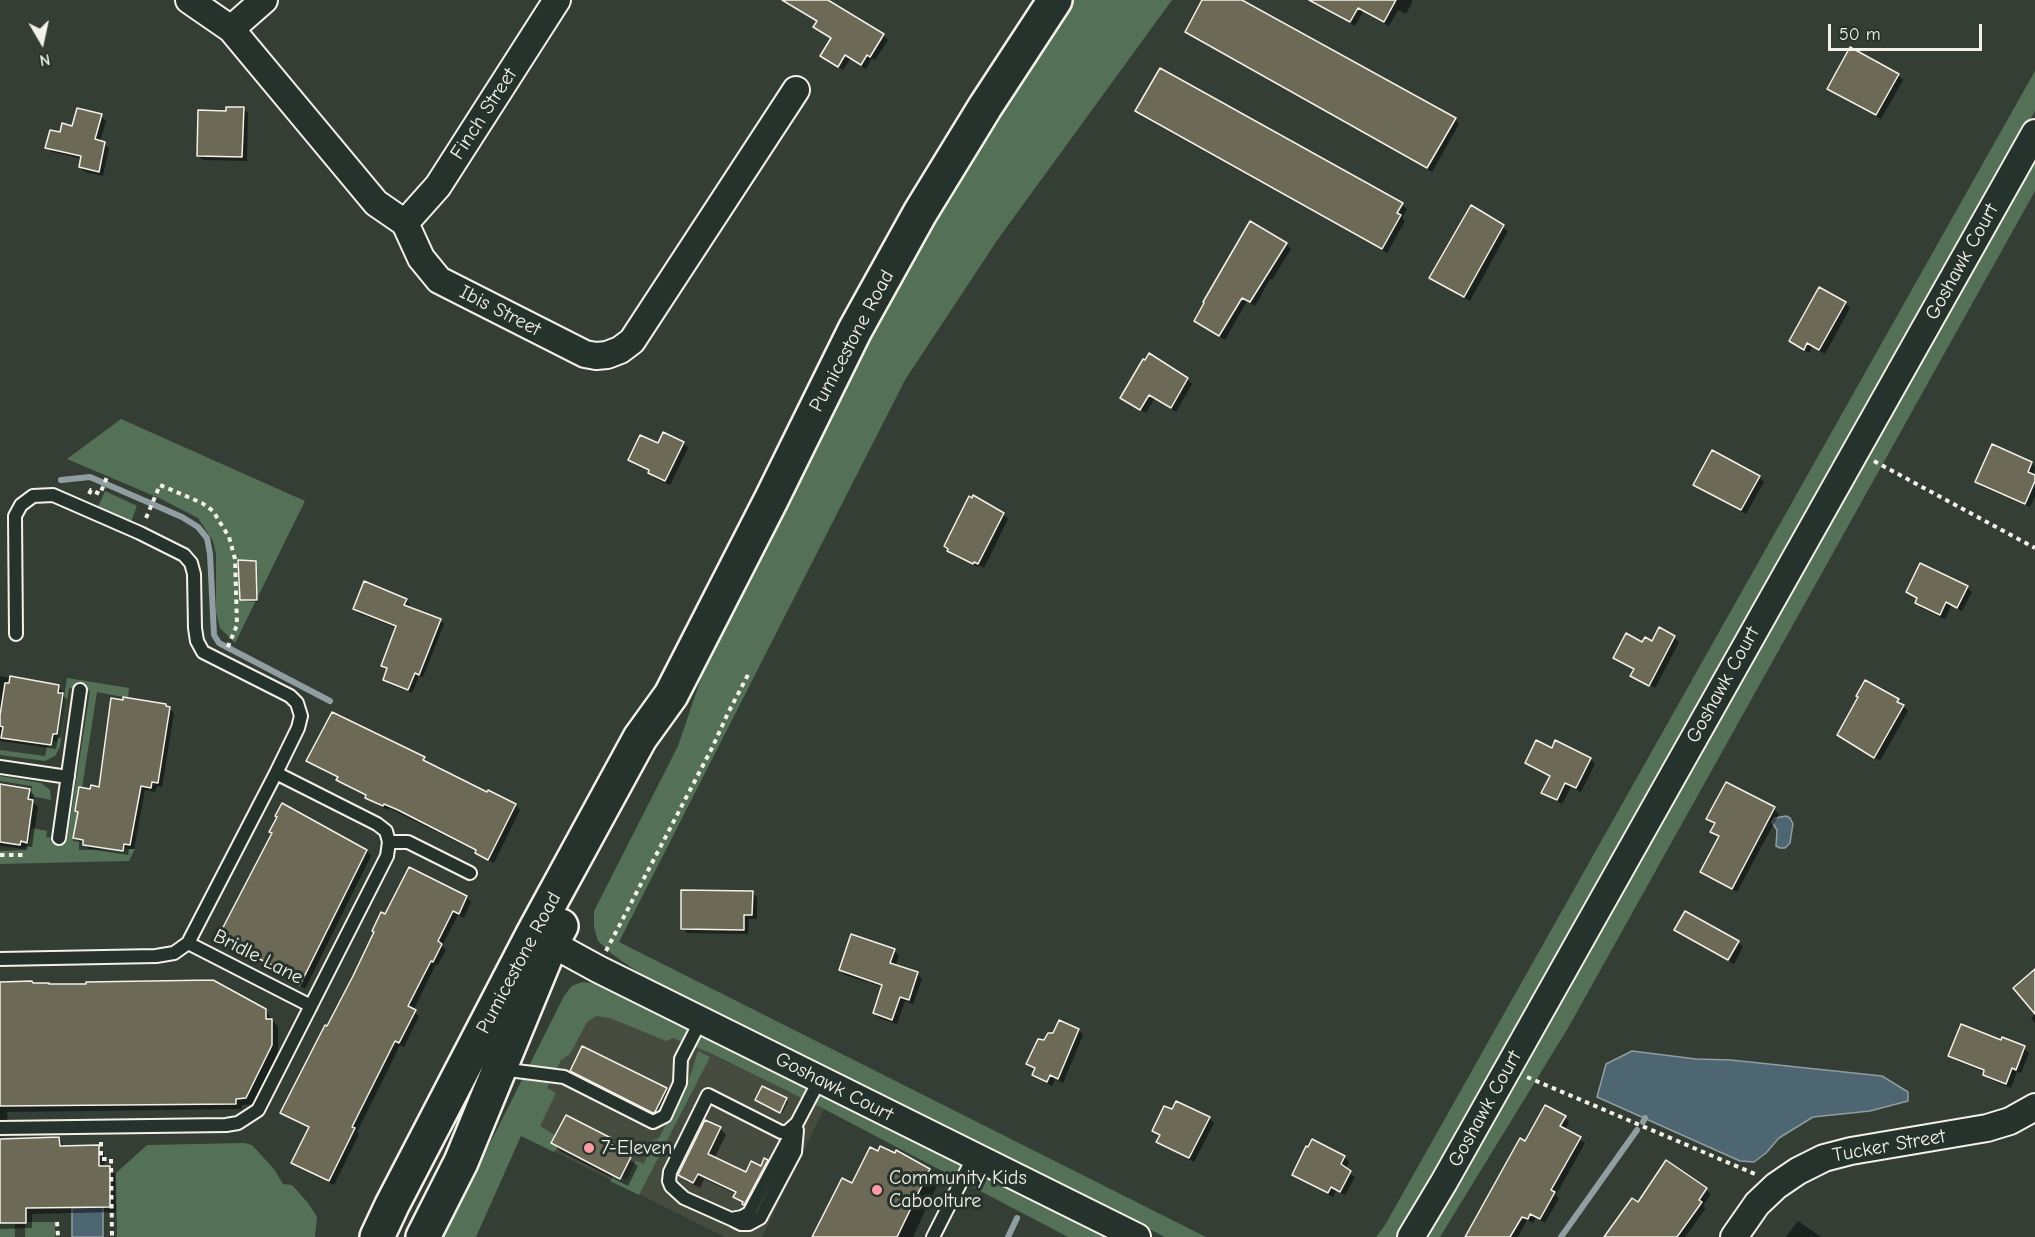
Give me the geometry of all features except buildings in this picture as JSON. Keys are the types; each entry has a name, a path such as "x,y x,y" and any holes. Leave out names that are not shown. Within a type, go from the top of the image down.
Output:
{"main road":[{"name":"Pumicestone Road","path":"377,1237 392,1205 657,739 671,694 855,330 927,203 1054,0"},
{"name":"Pumicestone Road","path":"423,1237 461,1162 501,1069 542,939"}],"street":[{"path":"189,0 231,29 376,203 405,223"},
{"path":"231,29 264,0"},
{"name":"Finch Street","path":"405,223 438,186 557,0"},
{"name":"Ibis Street","path":"405,223 421,258 439,280 585,354 607,355 632,342 796,90"},
{"name":"Goshawk Court","path":"1411,1237 2035,133"},
{"name":"Goshawk Court","path":"542,939 1137,1237"},
{"name":"Tucker Street","path":"1734,1237 1757,1204 1776,1186 1824,1158 1851,1151 1987,1128 2010,1121 2035,1107"}],"lane":[{"path":"0,959 156,956 174,953 188,943 276,773 298,728 301,716 297,703 290,696 203,652 197,641 195,628 194,574 191,563 174,549 53,495 33,496 21,505 15,516 16,634"},
{"path":"59,838 80,690"},
{"path":"0,767 69,777"},
{"path":"0,1128 226,1125 249,1118 258,1110 387,856 389,842 386,831 377,824 276,773"},
{"path":"389,842 408,842 470,873"},
{"name":"Bridle Lane","path":"188,943 311,1006"},
{"path":"501,1069 564,1077 653,1122 665,1116 680,1083 681,1059 702,1020"},
{"path":"797,1123 787,1132 781,1132 708,1095 670,1172 671,1186 684,1198 731,1219 749,1213 797,1123 820,1079"},
{"path":"933,1237 974,1156"}],"path":[{"path":"1856,450 2035,548"},
{"path":"101,491 107,477"},
{"path":"149,512 160,485 202,503 213,511 230,537 235,559 237,625 232,640"},
{"path":"606,951 750,671"},
{"path":"0,855 25,855"},
{"path":"1508,1068 1740,1167 1776,1186"},
{"path":"101,1127 101,1159 111,1159 112,1237"},
{"path":"57,1222 58,1237"}],"shaded area":[{"path":"586,1012 636,1021 711,1054 824,1109 762,1237 725,1237 521,1135"}],"green space":[{"path":"1072,0 1172,0 998,239 905,380 619,942 1206,1237 1165,1237 642,975 598,941 594,927 594,911 678,746 716,634 913,249"},
{"path":"2035,71 2035,111 1411,1219 1397,1237 1376,1237 1385,1225"},
{"path":"2035,149 2035,191 1568,1028 1440,1237 1425,1237"},
{"path":"121,419 305,501 235,643 220,628 216,612 216,554 213,541 198,518 159,498 67,459"},
{"path":"105,491 137,506 131,522 98,507"},
{"path":"67,678 129,688 128,698 97,692 82,788 75,811 78,812 73,841 79,842 79,850 135,849 129,861 0,864 0,851 27,850 32,828 47,831 46,837 67,840 90,691 69,688 60,747 55,756 45,761 0,755 0,750 45,756 47,747 52,746 53,741 57,742"},
{"path":"0,776 41,783 50,790 51,800 31,796 32,786 0,781"},
{"path":"582,982 598,984 1117,1237 1068,1237 824,1109 712,1054 673,1038 666,1041 610,1018 596,1016 587,1022 570,1054 561,1060 547,1088 556,1093 540,1126 555,1135 551,1143 558,1147 554,1152 521,1136 476,1237 443,1237 564,996 572,986"},
{"path":"698,1051 710,1057 639,1195 610,1181 614,1176 627,1179 636,1161 644,1164 652,1141 659,1138 690,1077"},
{"path":"244,1143 252,1145 274,1169 283,1184 292,1185 308,1203 317,1217 315,1237 117,1237 116,1173 147,1145"},
{"path":"25,1222 55,1222 55,1237 25,1237"},
{"path":"0,1223 15,1223 15,1237 0,1237"}],"water":[{"path":"1786,816 1793,824 1790,843 1785,848 1780,848 1776,846 1777,830 1772,822 1775,818"},
{"path":"1632,1051 1882,1076 1908,1092 1908,1101 1870,1111 1813,1117 1779,1138 1766,1153 1754,1162 1740,1161 1597,1097 1606,1064"},
{"path":"103,1207 103,1237 72,1237 72,1208"}],"waterway":[{"path":"61,480 90,477 182,517 198,527 207,538 210,554 214,635 219,643 330,701"},
{"path":"1643,1122 1645,1118"},
{"path":"1561,1237 1637,1130"},
{"path":"1008,1237 1017,1218"}],"place":[{"name":"7-Eleven","path":"589,1148"},
{"name":"Community Kids Caboolture","path":"877,1190"}]}
